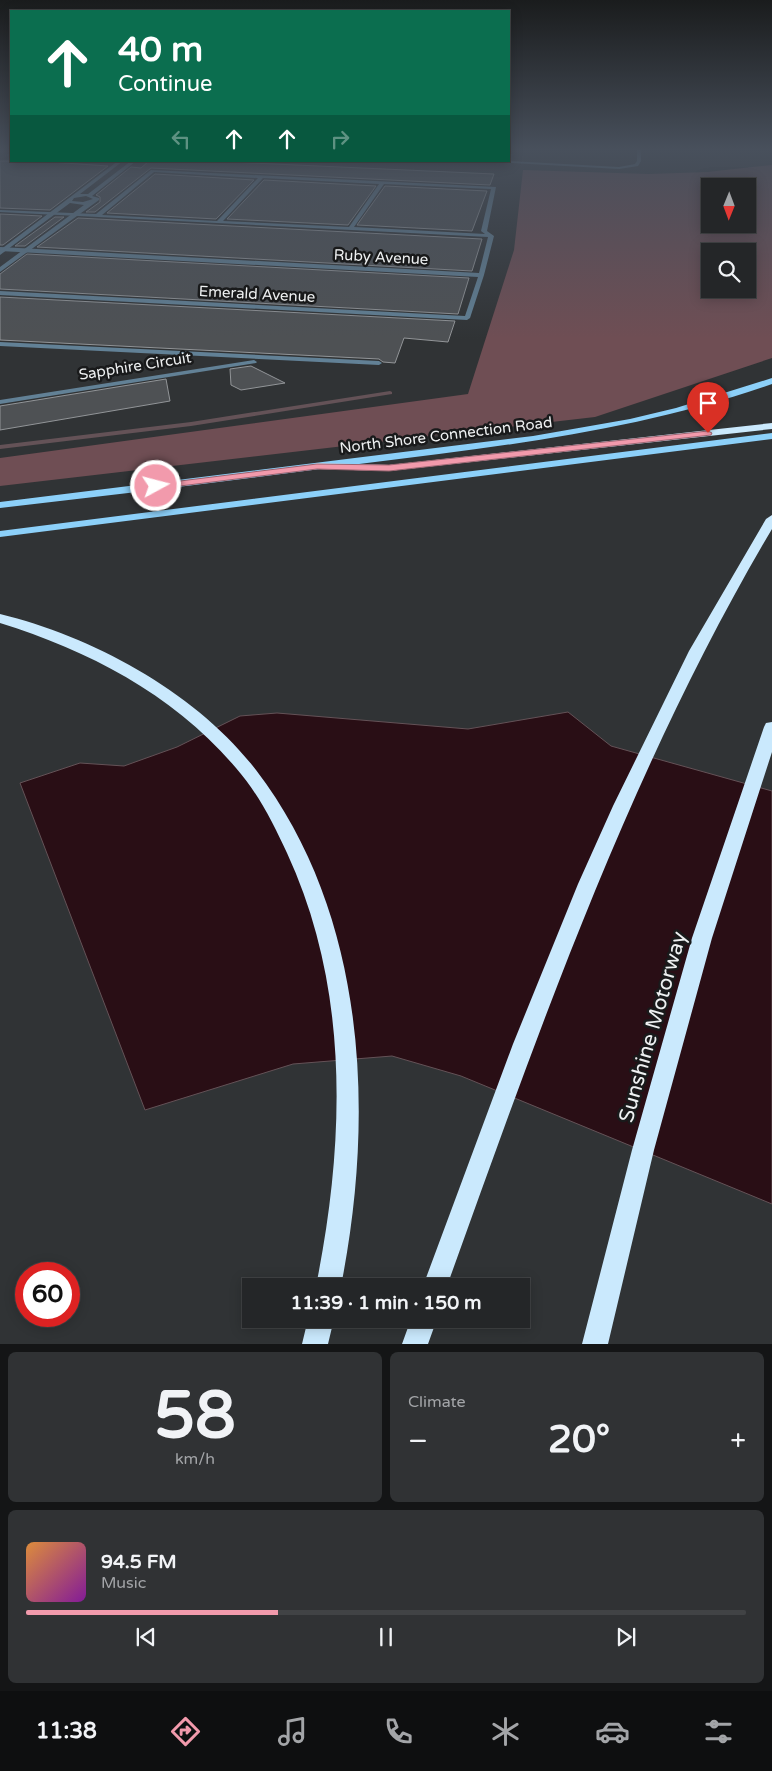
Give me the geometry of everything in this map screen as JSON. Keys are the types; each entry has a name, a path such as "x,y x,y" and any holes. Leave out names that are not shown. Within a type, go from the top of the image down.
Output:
{"highway":[{"path":"317,466 389,468 772,426"},
{"path":"438,1278 504,1094 579,904 637,773 697,649 772,519"},
{"path":"0,618 36,628 104,657 145,681 181,706 210,730 237,757 278,817 300,857 318,903 332,951 342,1006 348,1060 347,1156 341,1222 330,1278"},
{"name":"Sunshine Motorway","path":"594,1344 643,1150 702,938 772,727"},
{"path":"314,1344 318,1328"},
{"path":"415,1344 421,1328"}],"main road":[{"name":"North Shore Connection Road","path":"0,505 548,438 668,414 772,381"},
{"path":"0,534 772,436"}],"street":[{"path":"29,213 491,236"},
{"path":"0,270 76,213"},
{"path":"96,217 101,213"},
{"path":"218,223 228,213"},
{"path":"350,230 362,213"},
{"path":"488,213 484,231 491,236"},
{"path":"0,253 51,214"},
{"path":"482,275 491,236"},
{"name":"Ruby Avenue","path":"3,249 482,275"},
{"name":"Emerald Avenue","path":"0,293 467,318 482,275"},
{"name":"Sapphire Circuit","path":"0,344 379,364"},
{"name":"Sapphire Circuit","path":"0,402 274,358"}],"shaded area":[{"path":"518,213 701,213 701,233 756,233 756,213 772,213 772,358 595,417 0,486 0,458 468,394 514,250"},
{"path":"568,712 611,746 772,791 772,1204 461,1076 392,1056 293,1064 145,1110 20,783 80,763 124,766 177,747 240,716 277,713 468,729"}],"building":[{"path":"107,213 222,213 216,219"},
{"path":"233,213 357,213 348,225 227,219"},
{"path":"366,213 479,213 472,231 357,225"},
{"path":"0,214 42,216 3,245 0,245"},
{"path":"55,217 64,217 25,246 15,246"},
{"path":"78,218 482,239 472,271 37,247"},
{"path":"27,254 469,278 458,314 0,289 0,274"},
{"path":"0,297 455,321 448,342 404,338 395,363 383,362 379,359 0,340"},
{"path":"251,366 285,383 241,390 231,385 230,369"},
{"path":"166,379 170,401 0,430 0,406"}],"waterway":[{"path":"0,447 191,424 390,393"}],"route":[{"path":"156,486 317,466 389,468 708,433"}]}
